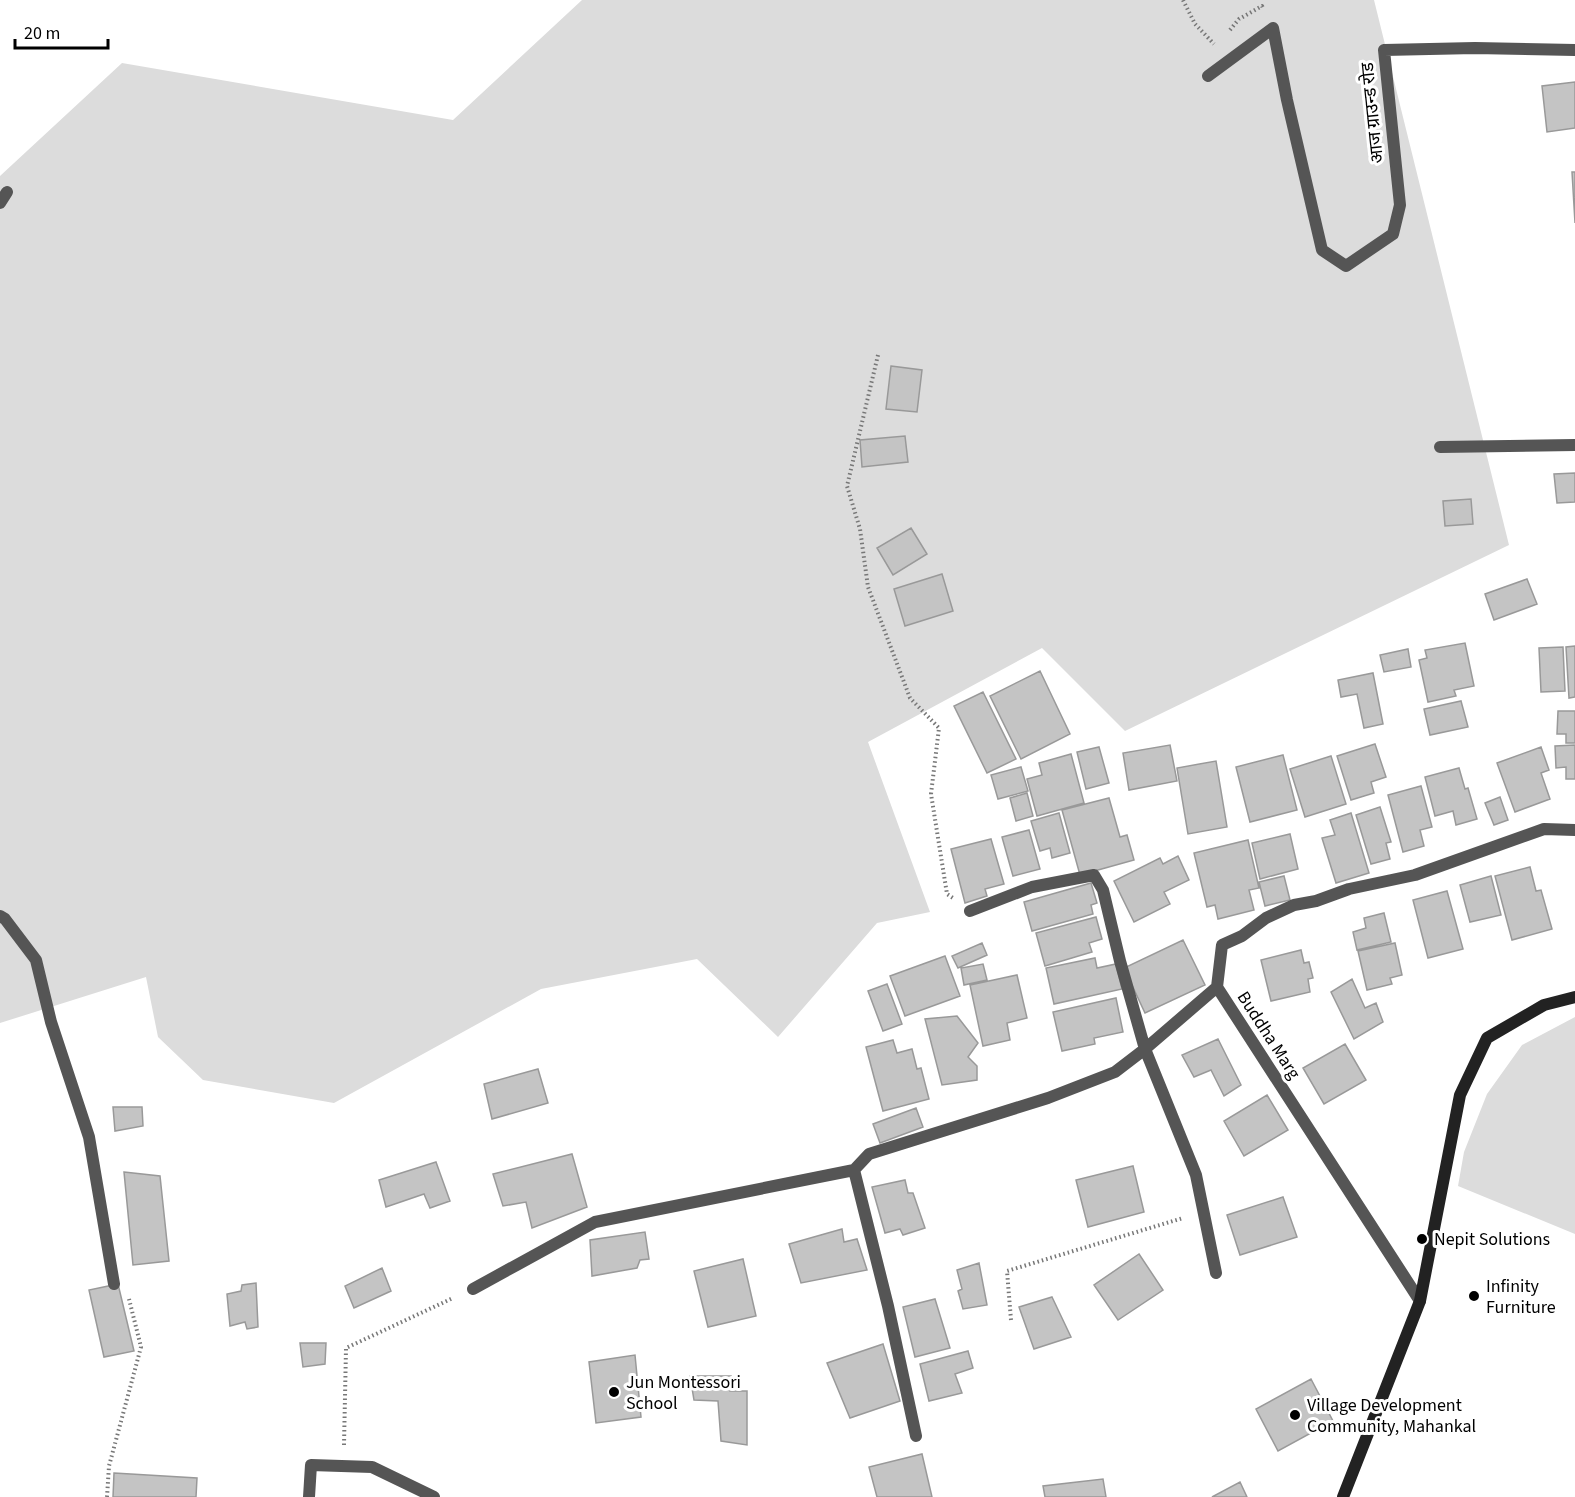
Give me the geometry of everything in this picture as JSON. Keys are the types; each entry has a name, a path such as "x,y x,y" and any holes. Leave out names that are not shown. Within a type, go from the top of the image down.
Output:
{"main road":[{"path":"1343,1497 1420,1301 1460,1095 1487,1038 1544,1005 1575,996"}],"street":[{"path":"1208,76 1273,28"},
{"name":"आज ग्राउन्ड रोड","path":"1273,28 1287,100 1322,250 1346,266 1393,234 1400,205 1384,50 1475,48 1575,50"},
{"path":"1440,447 1575,445"},
{"name":"Buddha Marg","path":"1420,1301 1217,987 1222,945 1242,936 1266,918 1294,905 1316,901 1349,889 1415,875 1544,829 1575,830"},
{"path":"970,912 1032,887 1094,875 1103,890 1145,1049 1196,1176 1216,1273"},
{"path":"0,916 5,919 36,960 51,1022 89,1137 113,1279"},
{"path":"473,1289 595,1222 854,1170 869,1154 1048,1098 1115,1072 1217,987"},
{"path":"854,1170 888,1306 916,1436"},
{"path":"309,1497 311,1465 372,1467 434,1497"}],"path":[{"path":"1184,0 1195,24 1217,47"},
{"path":"1224,38 1239,19 1262,6 1273,28"},
{"path":"878,355 847,486 860,529 868,587 910,698 939,728 930,794 947,894 970,912"},
{"path":"1011,1320 1007,1271 1203,1212"},
{"path":"107,1497 109,1466 141,1347 123,1277 113,1279"},
{"path":"344,1449 346,1348 473,1289"}],"shaded area":[{"path":"582,0 1374,0 1509,545 1125,731 1042,648 868,742 930,912 877,923 778,1037 697,959 541,989 334,1103 203,1080 158,1037 146,977 0,1023 0,176 122,63 453,120"},
{"path":"1575,1017 1575,1234 1458,1186 1464,1152 1487,1094 1522,1045"}],"building":[{"path":"1575,82 1575,128 1547,132 1542,86"},
{"path":"1572,172 1575,172 1575,223"},
{"path":"891,366 922,370 917,412 886,409"},
{"path":"905,436 908,462 862,467 860,440"},
{"path":"1575,473 1575,502 1557,503 1554,474"},
{"path":"1471,499 1473,524 1445,526 1443,501"},
{"path":"911,528 927,554 893,575 877,548"},
{"path":"942,574 953,611 905,626 894,589"},
{"path":"1527,579 1537,604 1494,620 1485,594"},
{"path":"1465,643 1474,686 1454,690 1456,696 1428,702 1419,660 1427,658 1425,650"},
{"path":"1575,646 1575,697 1569,698 1566,647"},
{"path":"1563,647 1565,691 1541,692 1539,648"},
{"path":"1408,649 1411,667 1384,672 1380,655"},
{"path":"1040,671 1070,734 1021,759 990,696"},
{"path":"1373,673 1383,724 1364,728 1357,694 1341,697 1338,680"},
{"path":"983,692 1016,759 987,773 954,706"},
{"path":"1461,701 1468,727 1430,735 1424,709"},
{"path":"1558,711 1575,711 1575,743 1566,743 1566,734 1557,734"},
{"path":"1375,744 1386,777 1371,782 1374,793 1351,800 1337,756"},
{"path":"1170,745 1177,781 1129,790 1123,753"},
{"path":"1575,745 1575,779 1566,779 1566,767 1556,768 1555,746"},
{"path":"1099,747 1109,783 1086,789 1077,752"},
{"path":"1541,747 1549,770 1541,773 1550,799 1515,812 1497,763"},
{"path":"1071,754 1084,803 1037,816 1027,779 1042,775 1039,763"},
{"path":"1283,755 1297,810 1250,822 1236,767"},
{"path":"1331,756 1346,804 1305,817 1290,769"},
{"path":"1216,761 1227,827 1188,834 1177,768"},
{"path":"1021,767 1028,791 998,799 991,775"},
{"path":"1459,768 1465,789 1468,788 1477,819 1456,825 1453,811 1435,816 1425,777"},
{"path":"1421,786 1432,827 1420,830 1424,846 1403,852 1388,795"},
{"path":"1027,793 1033,816 1016,821 1010,798"},
{"path":"1500,797 1508,820 1494,825 1485,803"},
{"path":"1109,798 1120,837 1127,835 1134,860 1080,875 1062,810"},
{"path":"1380,807 1391,842 1386,843 1390,859 1371,864 1356,815"},
{"path":"1059,813 1070,853 1052,858 1050,848 1040,851 1031,821"},
{"path":"1351,813 1369,873 1336,883 1322,838 1335,835 1330,820"},
{"path":"1029,830 1040,869 1013,876 1002,837"},
{"path":"1290,834 1298,869 1260,879 1252,843"},
{"path":"991,839 1004,884 985,889 987,896 965,903 951,849"},
{"path":"1248,840 1259,888 1249,890 1254,910 1218,919 1215,905 1207,907 1194,853"},
{"path":"1178,856 1189,880 1164,892 1170,904 1134,922 1114,881 1160,858 1163,864"},
{"path":"1530,867 1536,891 1541,890 1552,929 1512,940 1495,876"},
{"path":"1284,876 1290,900 1265,906 1259,882"},
{"path":"1491,876 1501,915 1470,922 1460,885"},
{"path":"1091,883 1097,903 1091,905 1093,914 1032,931 1024,902"},
{"path":"1447,891 1463,949 1428,958 1413,900"},
{"path":"1384,913 1391,942 1357,950 1353,932 1366,928 1364,918"},
{"path":"1096,917 1102,939 1089,943 1092,952 1045,966 1036,933"},
{"path":"1183,940 1205,985 1145,1013 1124,968"},
{"path":"982,943 987,955 958,968 952,956"},
{"path":"1395,943 1402,975 1390,978 1392,984 1367,990 1358,951"},
{"path":"1301,950 1304,963 1309,962 1313,978 1308,979 1310,992 1271,1001 1261,960"},
{"path":"945,956 960,996 905,1016 890,976"},
{"path":"1095,958 1097,968 1116,964 1122,989 1054,1004 1046,968"},
{"path":"983,964 987,980 964,985 961,968"},
{"path":"1017,975 1027,1018 1007,1023 1010,1040 983,1046 970,985"},
{"path":"1352,979 1365,1008 1376,1003 1383,1022 1354,1039 1331,992"},
{"path":"887,984 902,1024 883,1031 868,991"},
{"path":"1116,998 1123,1032 1094,1038 1095,1044 1062,1051 1053,1012"},
{"path":"957,1016 978,1043 968,1057 977,1066 977,1080 942,1085 925,1019"},
{"path":"1218,1039 1241,1085 1224,1096 1211,1070 1194,1077 1182,1055"},
{"path":"893,1040 897,1053 912,1049 917,1069 921,1068 929,1099 883,1111 866,1047"},
{"path":"1345,1044 1366,1080 1324,1104 1303,1068"},
{"path":"538,1069 548,1103 492,1119 484,1084"},
{"path":"1267,1095 1288,1130 1244,1156 1224,1121"},
{"path":"113,1107 142,1107 143,1126 115,1131"},
{"path":"916,1108 923,1127 880,1143 873,1124"},
{"path":"572,1154 587,1207 532,1228 526,1202 503,1206 493,1174"},
{"path":"436,1162 450,1201 430,1208 424,1194 386,1207 379,1180"},
{"path":"1133,1166 1144,1212 1088,1227 1076,1180"},
{"path":"124,1172 160,1176 169,1261 133,1265"},
{"path":"905,1180 908,1193 913,1193 925,1228 903,1235 900,1229 885,1233 872,1187"},
{"path":"1283,1197 1297,1237 1240,1255 1227,1215"},
{"path":"842,1229 844,1242 857,1239 867,1270 801,1283 789,1244"},
{"path":"645,1232 649,1259 640,1260 637,1268 592,1276 590,1240"},
{"path":"1139,1254 1163,1290 1118,1320 1094,1285"},
{"path":"743,1259 756,1316 708,1327 694,1271"},
{"path":"979,1263 987,1305 963,1309 958,1291 962,1289 957,1270"},
{"path":"382,1268 391,1291 354,1308 345,1286"},
{"path":"256,1283 258,1327 247,1329 245,1322 230,1326 227,1294 241,1291 242,1285"},
{"path":"118,1284 134,1351 104,1357 89,1290"},
{"path":"1052,1297 1071,1337 1034,1349 1019,1307"},
{"path":"935,1299 950,1348 915,1357 903,1307"},
{"path":"300,1343 326,1343 325,1364 303,1367"},
{"path":"883,1344 900,1401 850,1418 827,1363"},
{"path":"968,1351 973,1368 955,1374 962,1393 929,1401 920,1364"},
{"path":"635,1355 641,1417 596,1423 589,1362"},
{"path":"690,1376 731,1376 730,1391 747,1391 747,1445 721,1441 718,1401 694,1400"},
{"name":"Village Development Community, Mahankal","path":"1311,1379 1333,1421 1278,1451 1256,1409"},
{"path":"922,1454 932,1497 877,1497 869,1467"},
{"path":"114,1473 197,1478 196,1497 113,1497"},
{"path":"1103,1479 1106,1497 1045,1497 1043,1486"},
{"path":"1240,1482 1247,1497 1212,1497"}],"place":[{"name":"Nepit Solutions","path":"1422,1239"},
{"name":"Infinity Furniture","path":"1474,1296"},
{"name":"Jun Montessori School","path":"614,1392"},
{"name":"Village Development Community, Mahankal","path":"1295,1415"}]}
